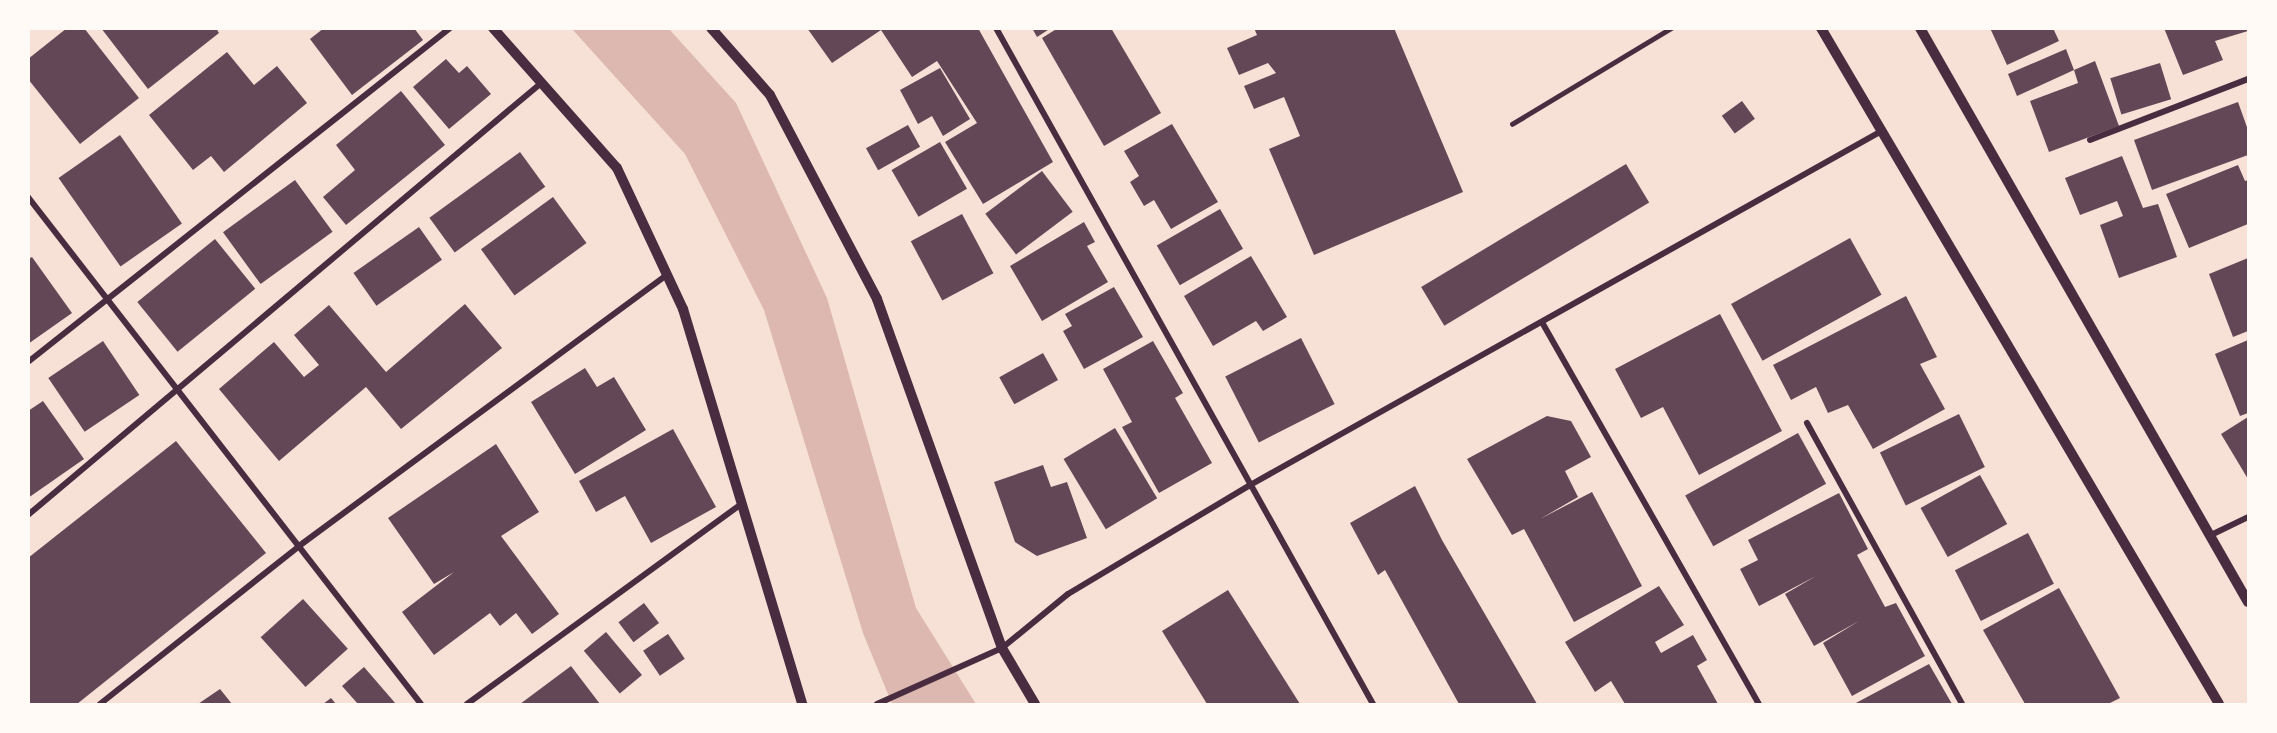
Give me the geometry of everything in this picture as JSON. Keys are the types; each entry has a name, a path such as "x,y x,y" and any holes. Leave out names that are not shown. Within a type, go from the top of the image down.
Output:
{"street":[{"path":"28,362 108,301 450,28"},
{"path":"493,28 540,84 617,168 684,309 740,505 802,705"},
{"path":"711,28 770,95 877,299 1002,648 1035,705"},
{"path":"996,28 1252,484 1373,705"},
{"path":"1821,28 1880,132 2219,705"},
{"path":"1920,28 2248,602"},
{"path":"2090,140 2248,79"},
{"path":"28,515 540,84"},
{"path":"877,705 1002,648 1068,594 1252,484 1543,324 1880,132"},
{"path":"28,197 175,391 299,546 421,705"},
{"path":"100,705 299,546 668,275"},
{"path":"1543,324 1758,705"},
{"path":"1807,423 1962,705"},
{"path":"467,705 740,505"},
{"path":"2211,535 2248,517"}],"lane":[{"path":"1512,124 1671,28"}],"shaded area":[{"path":"572,29 669,29 736,103 827,298 916,608 976,704 892,704 863,633 764,310 685,154"}],"building":[{"path":"67,28 84,28 139,98 80,144 28,79 28,59"},
{"path":"101,28 216,28 219,33 148,89"},
{"path":"324,28 414,28 423,40 352,95 310,39"},
{"path":"807,28 978,28 1053,162 983,204 945,142 977,123 937,61 912,77 881,30 832,63"},
{"path":"1032,28 1051,28 1037,37"},
{"path":"1058,28 1111,28 1161,113 1104,146 1042,38"},
{"path":"1254,28 1394,28 1463,192 1314,255 1269,149 1300,136 1284,97 1254,109 1244,86 1276,73 1268,63 1239,75 1227,48 1257,35"},
{"path":"1990,28 2053,28 2059,41 2007,65"},
{"path":"2164,28 2248,28 2248,31 2215,41 2223,60 2183,75"},
{"path":"2066,49 2074,70 2017,96 2008,74"},
{"path":"227,52 254,85 277,66 307,103 224,172 211,156 193,170 149,115"},
{"path":"446,59 459,73 467,66 491,94 449,129 413,87"},
{"path":"2095,61 2119,126 2049,152 2030,101 2078,83 2074,70"},
{"path":"2160,63 2171,99 2121,115 2110,78"},
{"path":"940,68 970,119 943,136 932,116 918,124 900,90"},
{"path":"401,91 445,145 346,225 323,197 355,170 336,145"},
{"path":"1742,101 1755,119 1735,133 1722,116"},
{"path":"2238,102 2248,130 2248,155 2152,190 2134,140"},
{"path":"1172,124 1218,202 1171,229 1154,200 1144,206 1130,182 1139,176 1124,151"},
{"path":"908,125 920,147 878,170 866,148"},
{"path":"120,135 182,223 121,266 59,178"},
{"path":"940,142 967,189 919,217 892,170"},
{"path":"520,152 545,187 455,253 429,218"},
{"path":"2122,156 2143,208 2158,204 2177,257 2119,278 2100,225 2123,216 2117,201 2080,215 2065,178"},
{"path":"1626,164 1649,203 1444,326 1421,287"},
{"path":"2238,165 2245,181 2248,180 2248,224 2189,248 2166,194"},
{"path":"1042,171 1073,212 1016,254 985,214"},
{"path":"295,180 333,232 261,284 223,232"},
{"path":"553,197 587,243 515,295 481,249"},
{"path":"1220,209 1243,249 1180,285 1157,246"},
{"path":"962,214 993,273 942,300 911,241"},
{"path":"1084,222 1095,242 1087,246 1108,282 1042,321 1010,266"},
{"path":"419,227 442,260 376,306 353,273"},
{"path":"1850,238 1882,295 1763,361 1731,304"},
{"path":"215,239 255,289 178,352 137,302"},
{"path":"1251,256 1287,317 1263,331 1256,321 1213,346 1184,296"},
{"path":"32,257 72,313 28,344 28,259"},
{"path":"2248,258 2248,331 2233,337 2209,274"},
{"path":"1114,287 1143,337 1084,369 1063,331 1072,326 1065,314"},
{"path":"1906,296 1937,357 1920,364 1945,409 1873,449 1848,405 1828,413 1816,387 1791,400 1773,365"},
{"path":"465,304 502,348 401,429 366,387 279,461 219,389 274,342 304,377 319,365 294,335 329,305 386,372"},
{"path":"1720,314 1782,431 1699,475 1663,407 1641,418 1615,369"},
{"path":"1301,338 1335,404 1259,443 1225,377"},
{"path":"2248,340 2248,413 2240,416 2215,354"},
{"path":"103,341 139,395 85,432 48,378"},
{"path":"1153,341 1183,393 1175,398 1212,463 1159,493 1122,427 1132,422 1103,369"},
{"path":"1043,353 1058,380 1014,404 999,377"},
{"path":"585,368 597,387 614,377 646,430 575,474 531,402"},
{"path":"43,401 84,459 28,498 28,411"},
{"path":"1959,414 1985,467 1906,506 1880,453"},
{"path":"1547,416 1571,421 1591,457 1565,471 1578,497 1540,519 1592,492 1642,586 1574,622 1524,529 1512,535 1467,459"},
{"path":"2248,417 2248,479 2221,434"},
{"path":"1115,428 1157,498 1106,529 1064,459"},
{"path":"673,429 716,507 651,543 625,496 596,512 579,481"},
{"path":"1798,433 1826,484 1713,546 1685,496"},
{"path":"176,441 266,553 77,704 28,704 28,558"},
{"path":"496,444 539,512 501,536 559,614 532,634 516,613 500,626 490,613 434,655 402,612 454,572 434,584 388,518"},
{"path":"1043,465 1051,487 1067,482 1087,538 1037,556 1015,542 994,482"},
{"path":"1980,475 2007,524 1948,557 1921,508"},
{"path":"1415,486 1442,540 1537,704 1459,704 1385,570 1378,575 1350,523"},
{"path":"1839,493 1868,549 1857,555 1885,607 1896,603 1925,656 1852,696 1823,643 1859,621 1814,646 1785,594 1816,576 1759,606 1740,569 1758,560 1748,540"},
{"path":"2028,533 2054,584 1981,621 1955,570"},
{"path":"1659,586 1684,625 1655,642 1661,653 1693,635 1707,660 1697,666 1718,704 1625,704 1611,681 1595,692 1565,642"},
{"path":"2059,588 2120,698 2108,704 2025,704 1983,630"},
{"path":"1228,590 1300,704 1207,704 1162,631"},
{"path":"303,599 348,649 305,687 261,637"},
{"path":"644,603 659,623 633,642 618,622"},
{"path":"606,632 642,675 620,694 584,651"},
{"path":"668,634 685,659 660,676 643,651"},
{"path":"1929,664 1952,704 1854,704"},
{"path":"571,666 600,704 520,704"},
{"path":"364,667 396,704 358,704 342,686"},
{"path":"220,689 232,704 198,704"},
{"path":"331,698 336,704 323,704"}]}
